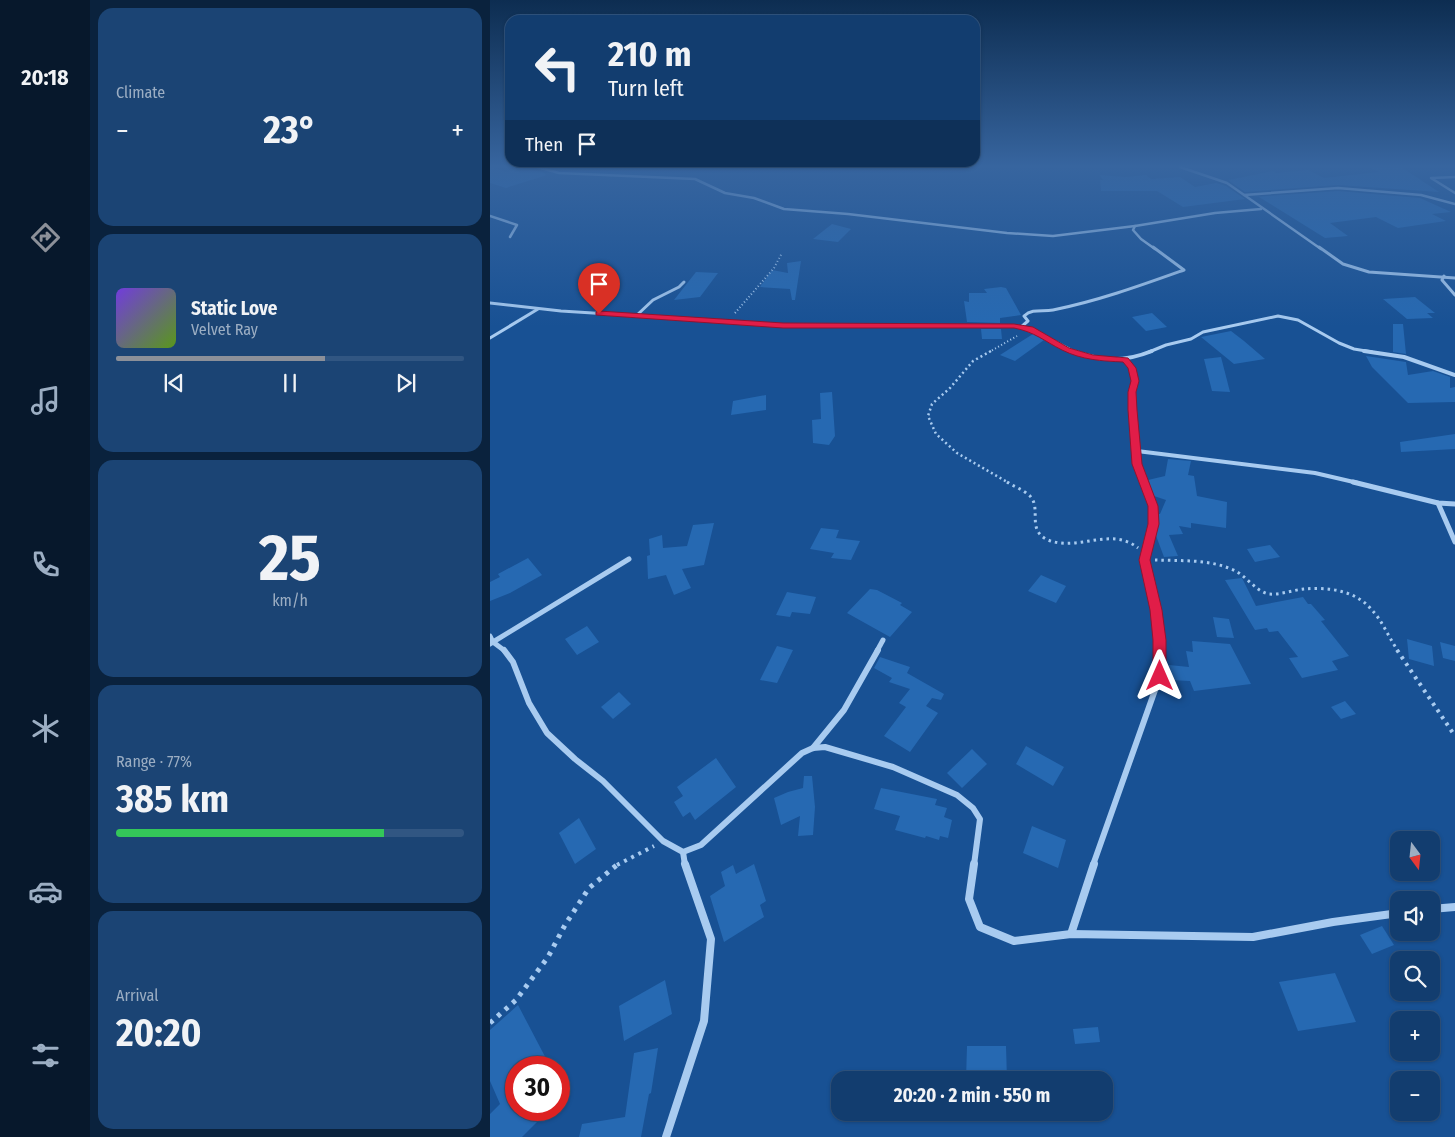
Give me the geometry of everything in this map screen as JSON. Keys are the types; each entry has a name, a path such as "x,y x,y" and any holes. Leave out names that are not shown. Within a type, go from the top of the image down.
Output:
{"street":[{"path":"502,220 517,225 510,237"},
{"path":"899,220 1007,233 1053,236 1177,220"},
{"path":"1281,220 1351,268 1371,272 1455,278"},
{"path":"1021,327 1028,322 1024,316 1030,311 1052,310 1141,285 1184,270 1141,239 1133,230 1135,226"},
{"path":"1444,276 1442,280 1455,294"},
{"path":"636,316 653,300 684,282"},
{"path":"490,303 636,316 783,326 1021,327 1031,329 1067,349 1092,358 1125,360 1166,345 1191,339 1203,332 1278,316 1298,320 1339,343 1354,349 1404,357 1455,375"},
{"path":"490,338 538,308"},
{"path":"1071,934 1110,816 1160,676 1160,640 1145,557 1153,524 1153,506 1137,464 1132,410 1132,392 1135,381 1132,368 1125,360"},
{"path":"1137,451 1315,473 1438,503 1455,504"},
{"path":"1438,503 1455,542"},
{"path":"629,559 491,641 502,648 513,662 529,703 547,733 574,760 603,781 663,841 683,852 688,876 711,939 704,1021 666,1137"},
{"path":"813,748 833,728 852,699 883,640"},
{"path":"683,852 701,845 802,753 813,748 825,747 893,767 957,795 973,808 980,819 969,899 973,913 980,927 1014,941 1071,934 1253,937 1333,922 1390,914"},
{"path":"1440,908 1455,907"}],"path":[{"path":"726,322 745,304 777,264 782,253"},
{"path":"1031,329 973,360 950,388 932,404 928,416 936,434 957,453 1030,496 1035,503 1035,523 1039,532 1045,538 1057,542 1120,538 1130,541 1145,557 1199,562 1230,568 1240,573 1259,590 1270,594 1305,589 1341,591 1356,596 1372,610 1455,736"},
{"path":"490,1023 516,1000 548,957 565,925 589,888 619,863 663,841"}],"building":[{"path":"1296,220 1353,220 1330,223 1348,236 1325,238"},
{"path":"1382,220 1446,221 1398,228"},
{"path":"832,224 851,229 838,242 813,239"},
{"path":"801,261 795,300 792,300 790,289 760,287 772,270 788,273 787,263"},
{"path":"696,272 718,273 700,297 674,300"},
{"path":"1006,288 1021,315 1000,318 1000,323 967,322 964,301 969,302 969,293 987,293 984,289"},
{"path":"1415,297 1435,313 1427,313 1433,318 1407,319 1383,299"},
{"path":"1152,313 1167,327 1146,331 1132,317"},
{"path":"1393,324 1403,324 1406,354 1393,352"},
{"path":"981,329 1001,329 1002,339 982,339"},
{"path":"1231,331 1265,359 1234,364 1201,337"},
{"path":"1033,334 1044,340 1015,361 1000,355"},
{"path":"1366,356 1406,362 1408,375 1433,371 1450,377 1450,388 1455,387 1455,402 1408,403 1372,367"},
{"path":"1221,357 1230,392 1212,391 1204,359"},
{"path":"832,392 835,436 829,445 813,443 812,420 821,419 820,393"},
{"path":"766,395 766,410 731,415 733,401"},
{"path":"1455,434 1455,449 1401,452 1400,442"},
{"path":"1168,459 1191,461 1188,475 1194,476 1197,496 1227,502 1226,528 1191,523 1191,528 1179,526 1183,534 1169,535 1178,556 1164,557 1155,533 1157,514 1160,514 1166,500 1154,496 1148,480 1165,476"},
{"path":"714,523 704,565 682,569 691,588 674,595 666,575 648,579 647,556 650,555 649,539 662,535 663,548 687,546 693,525"},
{"path":"821,528 839,530 836,538 860,541 851,560 831,558 834,553 810,549"},
{"path":"1270,545 1280,557 1255,562 1247,549"},
{"path":"528,558 542,575 510,593 490,601 490,582 500,577 498,574"},
{"path":"1041,575 1066,586 1056,603 1028,591"},
{"path":"1242,578 1256,606 1303,597 1308,604 1311,604 1325,620 1321,621 1349,656 1332,661 1338,670 1302,678 1289,658 1298,657 1278,631 1269,632 1267,628 1255,630 1225,580"},
{"path":"870,589 877,590 902,603 900,605 912,612 890,637 847,613"},
{"path":"787,592 816,597 810,614 792,612 790,617 776,615"},
{"path":"1213,617 1229,619 1234,638 1217,637"},
{"path":"587,626 599,642 577,655 565,639"},
{"path":"1407,639 1432,646 1434,666 1409,659"},
{"path":"1192,641 1230,644 1251,684 1194,691 1190,681 1171,680 1169,665 1189,667 1186,651 1193,652"},
{"path":"1440,642 1455,646 1455,661 1443,658"},
{"path":"777,646 793,650 777,683 760,680"},
{"path":"880,657 910,667 907,673 944,694 941,700 932,698 926,706 938,713 910,752 884,736 906,707 899,703 910,689 889,682 892,678 874,668"},
{"path":"619,692 631,704 613,719 601,707"},
{"path":"1345,701 1356,714 1341,719 1331,707"},
{"path":"1026,746 1064,767 1053,786 1016,764"},
{"path":"972,749 987,764 962,788 947,773"},
{"path":"716,758 736,787 695,820 690,812 683,817 674,802 683,796 677,787"},
{"path":"804,776 812,776 815,807 813,835 798,836 800,816 781,825 774,798 803,788"},
{"path":"881,788 937,799 935,805 947,808 944,817 952,820 948,838 940,836 939,840 926,836 925,838 895,830 900,816 874,809"},
{"path":"579,818 596,849 575,864 559,833"},
{"path":"1032,826 1066,840 1058,868 1023,853"},
{"path":"754,864 766,901 760,905 764,917 724,942 710,896 725,886 721,872 733,865 736,874"},
{"path":"1382,926 1394,945 1372,954 1360,935"},
{"path":"1335,973 1356,1022 1298,1031 1279,982"},
{"path":"665,980 672,1014 624,1041 619,1006"},
{"path":"518,1005 545,1056 505,1056 505,1121 538,1121 522,1137 490,1137 490,1114 500,1104 490,1081 490,1030"},
{"path":"1098,1027 1100,1042 1075,1044 1073,1029"},
{"path":"967,1046 1006,1046 1007,1071 966,1071"},
{"path":"658,1048 651,1093 649,1094 641,1137 579,1137 582,1124 625,1117 634,1053"}],"route":[{"path":"599,314 783,326 1014,326 1031,329 1067,349 1092,358 1125,360 1132,368 1135,381 1132,392 1132,410 1137,464 1153,506 1153,524 1145,560 1156,610 1160,640 1160,676"}]}
